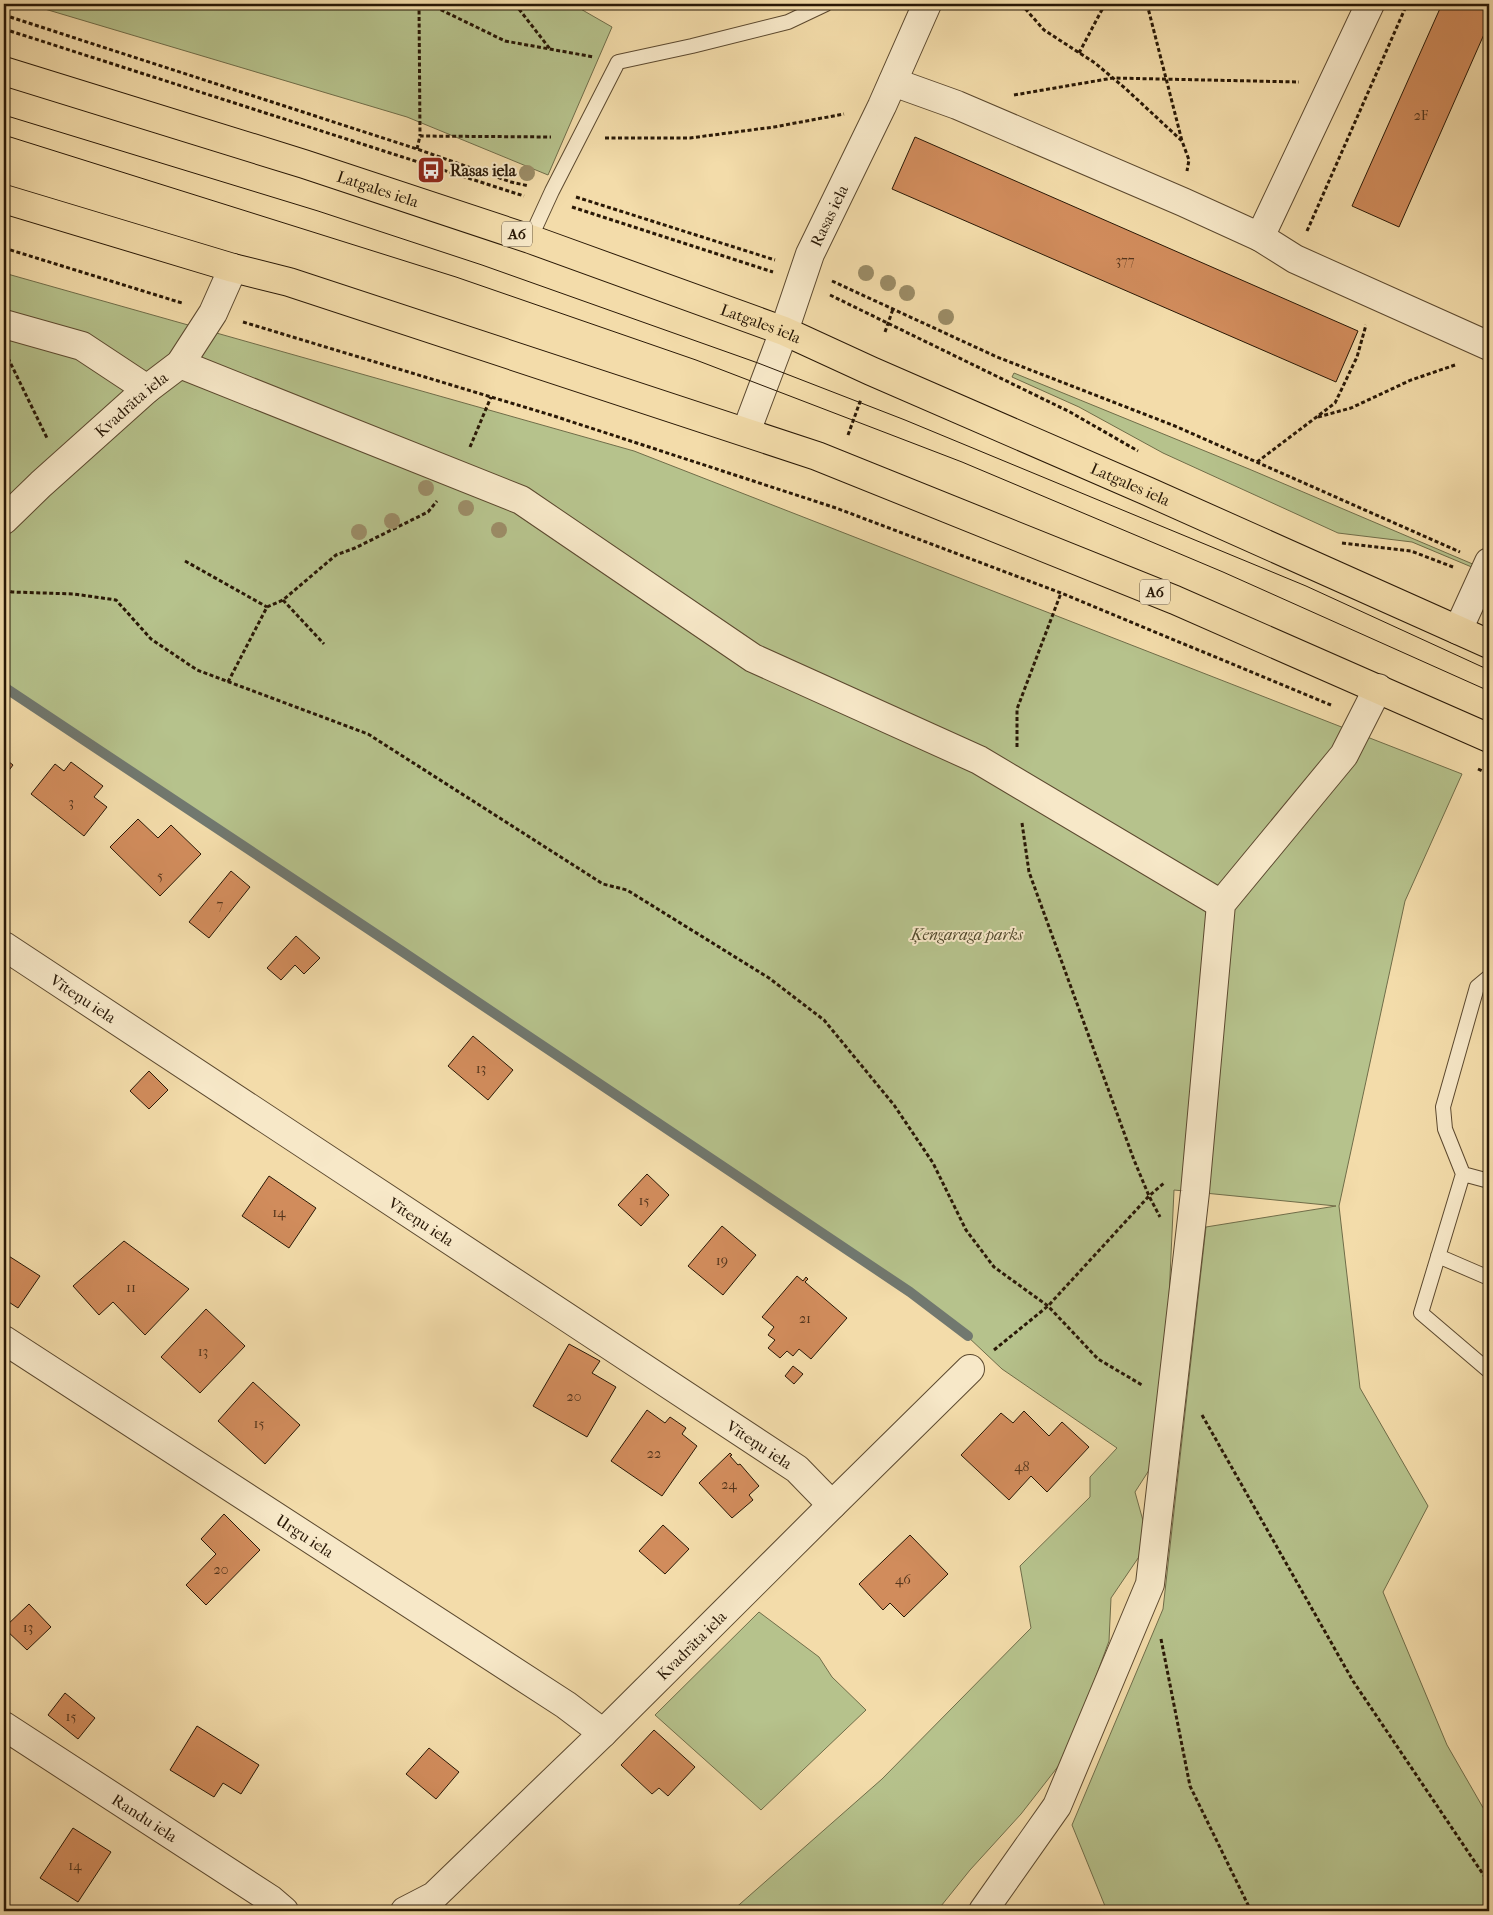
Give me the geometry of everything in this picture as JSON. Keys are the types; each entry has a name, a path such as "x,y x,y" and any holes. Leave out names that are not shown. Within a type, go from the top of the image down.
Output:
{"highway":[{"name":"Latgales iela","path":"4,71 304,164 530,239 784,331 1489,644"},
{"name":"A6","path":"4,199 233,268 289,282 817,456 1156,592 1489,738"}],"street":[{"name":"Rasas iela","path":"746,432 784,331 810,254 882,106 927,4"},
{"path":"1260,237 1370,4"},
{"path":"893,82 966,109 1183,202 1260,237 1295,259 1489,346"},
{"name":"Kvadrāta iela","path":"4,520 147,389 180,364 212,313 233,268"},
{"path":"4,324 82,346 147,389"},
{"path":"180,364 521,500 753,658 979,760 1221,904"},
{"path":"1458,630 1479,559"},
{"path":"983,1911 1057,1806 1150,1584 1198,1153 1221,904 1344,755 1378,688"},
{"name":"Vīteņu iela","path":"4,946 797,1469 832,1505"},
{"name":"Urgu iela","path":"4,1340 566,1704 603,1733"},
{"name":"Kvadrāta iela","path":"405,1911 434,1896 603,1733 970,1369"},
{"name":"Randu iela","path":"4,1726 270,1899 284,1911"}],"lane":[{"path":"530,239 552,191 618,62 788,22 826,4"},
{"path":"1489,977 1477,987 1443,1107 1445,1129 1463,1174 1421,1313 1489,1371"},
{"path":"1463,1174 1489,1181"},
{"path":"1438,1256 1489,1278"}],"path":[{"path":"417,149 420,136 419,4"},
{"path":"429,4 505,41 618,62"},
{"path":"515,4 551,49"},
{"path":"1020,4 1044,30 1079,52 1113,78 1182,142"},
{"path":"1079,52 1105,4"},
{"path":"1147,4 1182,142 1189,160 1183,202"},
{"path":"1295,259 1407,4"},
{"path":"4,15 417,149 511,182 590,200 777,261"},
{"path":"1006,97 1113,78 1332,84"},
{"path":"420,136 690,138 774,127 882,106"},
{"path":"4,248 554,416 836,508 1061,593 1335,707 1364,716"},
{"path":"827,279 997,357 1175,426 1479,559"},
{"path":"885,332 893,309"},
{"path":"1257,462 1335,403 1357,357 1367,323"},
{"path":"6,355 60,467"},
{"path":"1316,417 1351,408 1411,380 1462,362"},
{"path":"845,442 863,394"},
{"path":"228,682 267,607 283,600 336,555 355,548"},
{"path":"185,561 267,607"},
{"path":"4,590 12,592 74,594 116,600 151,639 197,670 368,734 603,884 627,890 769,978 824,1020 894,1104 933,1163 966,1230 994,1267 1048,1306 1098,1359 1171,1401"},
{"path":"1061,593 1018,709 1016,782 1029,872 1149,1196 1163,1222"},
{"path":"283,600 324,644"},
{"path":"1471,766 1489,774"},
{"path":"970,1369 1048,1306 1149,1196 1198,1153"},
{"path":"1198,1409 1353,1681 1489,1883"},
{"path":"1160,1632 1190,1786 1251,1911"}],"green space":[{"path":"28,4 572,4 612,27 548,175 407,117"},
{"name":"Ķengaraga parks","path":"4,273 634,451 1462,774 1405,901 1339,1206 1360,1388 1428,1506 1383,1592 1447,1745 1489,1818 1489,1911 1107,1911 1072,1825 1163,1609 1206,1227 1336,1206 1174,1190 1169,1298 1153,1464 1135,1492 1149,1542 1111,1598 1109,1641 1067,1755 1021,1814 970,1870 937,1911 732,1911 882,1779 1031,1628 1020,1566 1090,1497 1090,1477 1117,1448 1002,1369 967,1336 910,1292 4,687"},
{"path":"1014,373 1249,469 1475,565 1474,568 1412,542 1338,533 1163,453 1079,407 1012,377"},
{"path":"759,1612 819,1657 832,1677 866,1710 761,1810 655,1715"}],"building":[{"path":"1442,4 1489,4 1489,23 1399,227 1352,206"},
{"path":"915,137 1358,331 1336,382 892,189"},
{"path":"4,758 13,765 4,777"},
{"path":"71,762 103,786 94,797 107,807 84,836 31,794 55,764 64,771"},
{"path":"138,819 158,838 171,825 201,854 160,896 110,847"},
{"path":"231,871 250,887 209,938 189,922"},
{"path":"296,936 320,958 304,974 295,965 281,980 267,968"},
{"path":"473,1036 513,1070 488,1100 448,1066"},
{"path":"149,1071 168,1090 149,1109 130,1091"},
{"path":"647,1174 669,1195 641,1226 618,1205"},
{"path":"269,1176 316,1208 289,1248 242,1216"},
{"path":"722,1226 756,1255 723,1295 688,1266"},
{"path":"124,1241 189,1289 145,1335 113,1302 99,1315 73,1286"},
{"path":"4,1253 40,1276 18,1308 4,1299"},
{"path":"797,1276 803,1281 806,1277 808,1279 805,1282 847,1318 811,1359 799,1349 793,1356 787,1351 780,1358 768,1348 775,1340 768,1335 774,1327 762,1317"},
{"path":"206,1309 245,1346 200,1393 161,1357"},
{"path":"569,1344 600,1361 592,1373 616,1387 587,1437 533,1406"},
{"path":"793,1366 803,1374 794,1384 785,1376"},
{"path":"253,1382 300,1425 265,1464 218,1421"},
{"path":"647,1410 665,1423 670,1417 686,1428 682,1434 697,1446 662,1496 611,1461"},
{"path":"1024,1411 1049,1436 1062,1422 1089,1447 1047,1492 1031,1476 1009,1500 961,1455 1001,1413 1013,1423"},
{"path":"730,1453 732,1455 730,1456 738,1465 740,1464 759,1486 749,1495 753,1500 732,1518 699,1483"},
{"path":"224,1514 260,1550 206,1605 186,1585 216,1554 201,1539"},
{"path":"663,1525 689,1549 665,1574 639,1551"},
{"path":"910,1535 948,1574 904,1617 890,1603 883,1610 859,1584"},
{"path":"29,1604 51,1627 27,1650 4,1628"},
{"path":"65,1693 95,1718 78,1739 48,1715"},
{"path":"197,1726 259,1765 241,1794 223,1783 214,1797 170,1770"},
{"path":"654,1730 695,1767 668,1796 659,1788 652,1794 621,1765"},
{"path":"429,1748 459,1772 436,1799 406,1774"},
{"path":"73,1828 111,1852 78,1902 40,1878"}],"waterway":[{"path":"4,687 910,1292 968,1336"}],"tram line":[{"path":"4,115 318,211 482,265 758,363 905,420 1306,586 1489,670"},
{"path":"4,135 456,277 696,360 962,462 1223,572 1489,691"}],"place":[{"name":"Rasas iela","path":"431,170"}]}
